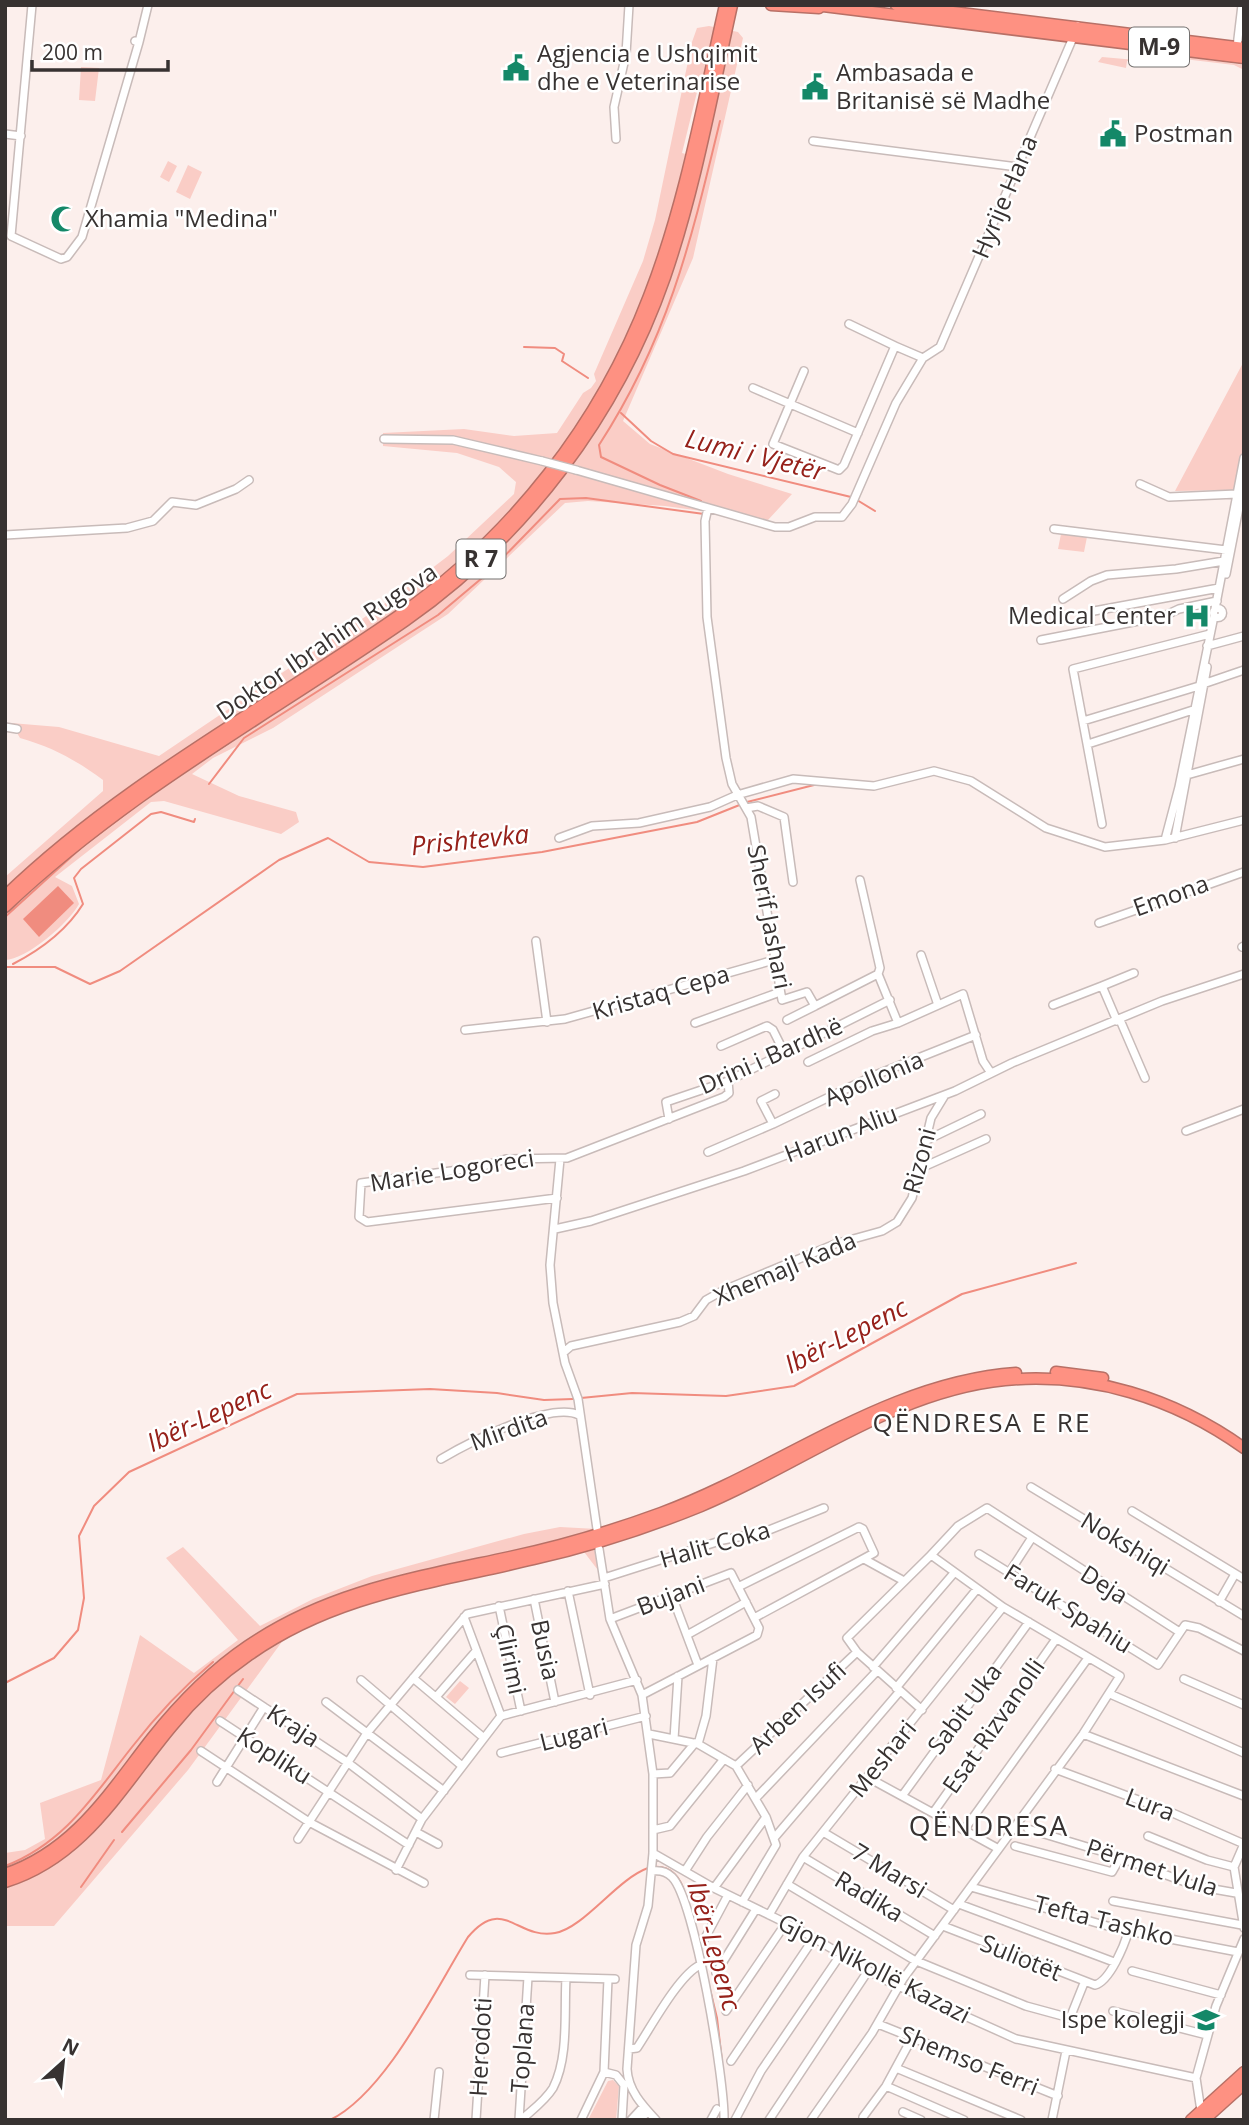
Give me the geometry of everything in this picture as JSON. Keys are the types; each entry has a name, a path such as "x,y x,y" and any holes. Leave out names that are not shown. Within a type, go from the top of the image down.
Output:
{"highway":[{"name":"Doktor Ibrahim Rugova","path":"5,908 64,854 153,785 429,603 491,550 547,488 607,402 657,299 680,226 722,34 724,5"},
{"name":"Doktor Ibrahim Rugova","path":"5,896 79,832 148,779 423,597 484,545 535,491 601,396 649,296 672,225 722,34 733,5"},
{"path":"771,5 831,8"},
{"name":"M-9","path":"815,5 1240,47"},
{"name":"M-9","path":"896,5 1244,58"},
{"path":"5,1874 41,1858 72,1836 99,1808 167,1720 201,1684 245,1648 300,1615 374,1586 545,1549 663,1513 726,1487 879,1409 921,1392 962,1380 1003,1374 1050,1372 1089,1376 1132,1385 1171,1399 1208,1416 1244,1440"},
{"path":"5,1882 46,1865 78,1842 105,1813 173,1725 200,1696 249,1654 292,1628 376,1594 536,1559 644,1528 735,1491 923,1398 1003,1381 1043,1378 1088,1382 1130,1391 1168,1405 1204,1422 1244,1448"},
{"path":"1202,2115 1244,2072"},
{"path":"1191,2120 1214,2111 1244,2084"}],"street":[{"path":"32,5 11,236 61,259 78,245 148,5"},
{"path":"616,139 614,107 626,54 629,5"},
{"path":"1240,47 1242,5"},
{"name":"Hyrije Hana","path":"708,508 782,528 809,518 845,515 896,403 923,358 937,350 947,330 1076,31"},
{"path":"5,134 21,135"},
{"path":"813,141 1018,167"},
{"path":"849,324 923,358"},
{"path":"804,371 773,444 837,471 843,468 895,346"},
{"path":"754,388 858,433"},
{"path":"384,439 453,440 576,470 708,508"},
{"path":"1165,840 1187,775 1201,685 1244,458"},
{"path":"5,535 127,528 153,521 172,502 196,505 236,489 249,480"},
{"path":"1209,646 1226,550 1238,494 1244,482"},
{"path":"1140,484 1169,497 1238,494"},
{"name":"Sherif Jashari","path":"708,508 705,521 706,617 726,758 742,802 751,817 782,1000 807,992 815,1006 878,974"},
{"path":"1054,528 1226,550"},
{"path":"1063,599 1091,581 1107,575 1176,569 1224,561"},
{"path":"1094,611 1219,588"},
{"path":"1041,640 1164,616 1183,608 1217,610"},
{"path":"1102,824 1073,669 1210,634"},
{"path":"1209,646 1244,636"},
{"path":"1083,721 1244,670"},
{"path":"1088,744 1197,709"},
{"path":"1175,838 1180,796 1197,709"},
{"path":"5,727 17,729"},
{"path":"1187,775 1244,759"},
{"path":"559,838 592,826 639,823 742,802 793,779 874,786 934,771 971,781 1046,828 1096,845 1124,847 1175,838 1244,820"},
{"path":"742,802 784,817 793,882"},
{"name":"Emona","path":"1099,923 1244,872"},
{"path":"860,880 880,968 878,974 898,1023"},
{"path":"536,942 547,1022"},
{"path":"921,956 938,1005"},
{"name":"Kristaq Cepa","path":"465,1030 547,1022 774,960"},
{"path":"1053,1005 1134,974"},
{"name":"Harun Aliu","path":"555,1229 591,1221 728,1177 945,1095 991,1073 1162,1002 1244,974"},
{"path":"1102,986 1145,1078"},
{"path":"695,1023 780,992"},
{"path":"808,1062 872,1031 898,1023 964,994 983,1060 991,1073"},
{"name":"Drini i Bardhë","path":"669,1119 664,1106 667,1102 729,1081 890,1000"},
{"path":"787,1020 815,1006"},
{"path":"721,1046 767,1026 771,1028 785,1054"},
{"name":"Apollonia","path":"708,1152 873,1076 976,1035"},
{"path":"597,1529 576,1392 553,1303 551,1265 560,1158 727,1095 729,1081"},
{"path":"773,1124 761,1101 775,1094"},
{"name":"Rizoni","path":"892,1226 906,1209 921,1168 931,1118 945,1095"},
{"path":"1186,1131 1244,1109"},
{"path":"927,1140 981,1114"},
{"path":"921,1168 986,1139"},
{"name":"Marie Logoreci","path":"557,1198 367,1222 360,1220 358,1202 359,1184 363,1182 481,1167 506,1159 549,1156 560,1158"},
{"name":"Xhemajl Kada","path":"564,1352 571,1346 654,1330 689,1319 697,1314 706,1300 724,1290 835,1244 892,1226"},
{"name":"Mirdita","path":"441,1459 476,1439 543,1416 565,1412 579,1415"},
{"name":"Nokshiqi","path":"1031,1487 1244,1616"},
{"name":"Halit Coka","path":"464,1617 471,1612 604,1581 723,1540 764,1532 824,1508"},
{"name":"Deja","path":"932,1555 958,1526 987,1508 1031,1539 1178,1631"},
{"name":"Nokshiqi","path":"1132,1511 1244,1579"},
{"path":"642,1695 757,1635 760,1630 738,1587 860,1527 874,1553 754,1618"},
{"path":"1009,1573 1031,1539"},
{"path":"599,1549 610,1619 642,1695 653,1774 653,1853 648,1906 636,1945 628,2077 646,2109 656,2120"},
{"name":"Faruk Spahiu","path":"979,1554 1158,1665 1178,1631"},
{"path":"811,2120 878,2024 898,1987 997,1848 1083,1734 1120,1676 1003,1607 932,1555 848,1637 846,1640 857,1652"},
{"path":"863,1559 904,1581"},
{"name":"Bujani","path":"610,1619 731,1573 738,1587"},
{"path":"755,1798 875,1669 954,1573"},
{"path":"1219,1602 1235,1574"},
{"path":"775,1837 977,1589"},
{"path":"568,1591 590,1695"},
{"path":"672,1596 698,1665"},
{"name":"Busia","path":"534,1599 555,1702"},
{"path":"687,1635 746,1602"},
{"name":"Çlirimi","path":"499,1606 521,1711"},
{"name":"Meshari","path":"769,1915 803,1857 1003,1607"},
{"path":"464,1617 501,1716"},
{"path":"298,1839 368,1733 464,1617"},
{"name":"Sabit Uka","path":"902,1796 1029,1622"},
{"path":"1178,1631 1182,1626 1193,1625 1244,1651"},
{"name":"Esat Rizvanolli","path":"933,1813 1056,1639"},
{"path":"436,1697 476,1651"},
{"name":"Arben Isufi","path":"736,1766 857,1652 922,1710"},
{"path":"653,1774 670,1773 697,1743 706,1716 713,1658"},
{"path":"964,1830 1088,1658"},
{"path":"674,1739 678,1676"},
{"path":"413,1678 484,1738"},
{"path":"1184,1679 1244,1704"},
{"path":"361,1680 463,1766"},
{"path":"396,1870 422,1819 501,1716 590,1695 637,1680"},
{"name":"Kraja","path":"238,1690 347,1762 422,1819"},
{"path":"1110,1694 1244,1753"},
{"path":"326,1702 444,1791"},
{"path":"216,1782 264,1707"},
{"name":"Lugari","path":"501,1754 646,1717"},
{"name":"Kopliku","path":"220,1721 409,1845"},
{"path":"649,1734 697,1743 736,1766 766,1817 776,1845 742,1902"},
{"path":"1083,1734 1244,1796"},
{"path":"201,1751 309,1822 424,1883"},
{"path":"653,1830 670,1826 724,1759"},
{"name":"Lura","path":"1055,1769 1168,1811 1244,1844"},
{"path":"867,1777 997,1848"},
{"path":"685,1871 707,1837 748,1785"},
{"path":"714,1888 766,1817"},
{"name":"Përmet Vula","path":"1028,1829 1196,1886 1236,1896"},
{"path":"416,1832 438,1844"},
{"name":"7 Marsi","path":"823,1832 956,1907 1114,1962"},
{"path":"1148,1836 1207,1860 1234,1867"},
{"path":"1112,1901 1243,1927 1236,1896 1234,1867 1244,1844"},
{"path":"1015,1846 1112,1872 1120,1858"},
{"name":"Gjon Nikollë Kazazi","path":"653,1853 714,1888 814,1938 898,1987 1016,2039 1196,2078"},
{"name":"Radika","path":"803,1857 936,1936"},
{"path":"651,1868 664,1872 676,1882 712,2016 724,2120"},
{"path":"786,1884 917,1960 1017,2002 1067,2019 1073,2016 1084,1983"},
{"name":"Tefta Tashko","path":"971,1887 1129,1930 1238,1952"},
{"path":"1236,1896 1244,1888"},
{"path":"704,1940 728,1895"},
{"name":"Gjon Nikollë Kazazi","path":"716,1973 756,1909"},
{"path":"726,2011 786,1923"},
{"name":"Suliotët","path":"943,1926 1084,1983 1100,1985 1114,1962"},
{"path":"1114,1962 1119,1957 1129,1930"},
{"path":"731,2061 814,1938"},
{"path":"1202,2115 1196,2078 1207,2035 1244,1939"},
{"path":"735,2120 761,2071 841,1954"},
{"path":"629,2049 637,2048 677,1990 694,1968 700,1965"},
{"path":"769,2120 868,1971"},
{"path":"1132,1972 1221,1995"},
{"name":"Herodoti","path":"470,1975 612,1979 604,2072"},
{"name":"Herodoti","path":"476,2120 485,1975"},
{"name":"Toplana","path":"520,2120 528,1977"},
{"path":"520,2120 548,2095 557,2077 561,2064 566,1978"},
{"path":"1113,2011 1207,2035"},
{"name":"Shemso Ferri","path":"878,2024 1058,2096 1066,2051"},
{"path":"863,2118 886,2086 912,2038"},
{"path":"896,2068 1021,2120"},
{"path":"581,2120 604,2072 616,2076 624,2085 622,2120"},
{"path":"434,2120 439,2073"},
{"path":"886,2086 964,2120"},
{"path":"1052,2120 1058,2096"},
{"path":"631,2120 646,2109"},
{"path":"639,2120 646,2109"},
{"path":"711,2120 717,2109"},
{"path":"1214,2111 1222,2120"},
{"path":"903,2112 921,2120"}],"shaded area":[{"path":"709,26 738,32 743,38 693,258 623,421 650,444 728,474 792,494 768,520 665,506 588,501 565,503 448,614 273,728 213,758 192,774 239,796 296,812 299,822 281,834 164,801 151,802 55,877 72,886 79,904 67,920 46,939 24,954 5,960 5,877 103,791 103,780 63,755 20,738 11,723 59,727 159,756 393,598 448,556 514,494 516,482 499,467 457,453 383,446 383,433 464,429 514,436 557,433 583,393 596,381 594,374 643,261 655,220 697,28","holes":["700,80 717,84 701,158 682,153"]},
{"path":"1167,54 1244,65 1244,70 1234,65 1167,57"},
{"path":"1102,57 1136,60 1137,57 1140,60 1127,61 1126,68 1098,62"},
{"path":"81,67 99,68 95,101 79,100"},
{"path":"168,161 177,166 169,182 160,177"},
{"path":"188,165 202,172 190,199 176,192"},
{"path":"1244,361 1244,467 1240,490 1175,491"},
{"path":"1061,534 1087,537 1084,552 1058,549"},
{"path":"58,886 74,903 39,937 23,919"},
{"path":"560,1527 597,1529 604,1578 581,1548 412,1585 292,1628 188,1770 54,1926 5,1926 5,1853 25,1850 45,1839 40,1803 101,1780 140,1635 194,1673 238,1640 166,1558 183,1547 260,1626 313,1599 372,1576 524,1534"},
{"path":"460,1681 469,1688 455,1704 446,1697"},
{"path":"613,2080 619,2086 616,2120 588,2120 608,2081"}],"waterway":[{"path":"701,501 601,457 599,445 623,406 660,328 699,207 720,121"},
{"name":"Lumi i Vjetër","path":"524,347 555,348 564,354 562,361 588,378"},
{"name":"Lumi i Vjetër","path":"621,413 651,441 673,454 851,497"},
{"path":"209,784 244,738 438,615 488,573 560,499 586,498 704,514"},
{"name":"Lumi i Vjetër","path":"857,500 875,511"},
{"path":"199,762 229,743"},
{"name":"Prishtevka","path":"747,802 814,785"},
{"name":"Prishtevka","path":"5,967 55,967 90,984 120,971 279,860 328,838 369,862 423,867 542,852 697,822 742,804"},
{"path":"5,917 82,847 135,807"},
{"path":"13,964 52,939 77,913 83,904 74,878 81,869 151,814 161,812 194,822 195,819"},
{"name":"Ibër-Lepenc","path":"581,1398 632,1393 726,1396 794,1386 962,1294 1076,1263"},
{"name":"Ibër-Lepenc","path":"5,1683 54,1658 78,1630 84,1598 79,1536 94,1506 129,1472 297,1394 430,1389 497,1393 544,1400 573,1399"},
{"path":"5,1866 26,1856 62,1831 91,1800 160,1713 213,1662"},
{"path":"122,1832 191,1750 243,1679"},
{"path":"81,1887 114,1840"},
{"name":"Ibër-Lepenc","path":"653,1867 670,1870 681,1883 685,1894"},
{"name":"Ibër-Lepenc","path":"330,2120 351,2107 390,2064 468,1937 480,1925 501,1919 530,1931 555,1933 577,1922 624,1882 648,1868"},
{"name":"Ibër-Lepenc","path":"708,1981 717,2018 722,2061"},
{"name":"Ibër-Lepenc","path":"727,2109 728,2120"},
{"name":"Ibër-Lepenc","path":"206,2120 234,2120"}],"place":[{"name":"Agjencia e Ushqimit dhe e Veterinarise","path":"516,68"},
{"name":"Ambasada e Britanisë së Madhe","path":"815,87"},
{"name":"Postman","path":"1113,134"},
{"name":"Xhamia \"Medina\"","path":"64,219"},
{"name":"Medical Center","path":"1197,616"},
{"name":"Ispe kolegji","path":"1206,2020"}],"district":[{"name":"QËNDRESA E RE","path":"982,1423"},
{"name":"QËNDRESA","path":"989,1826"}]}
